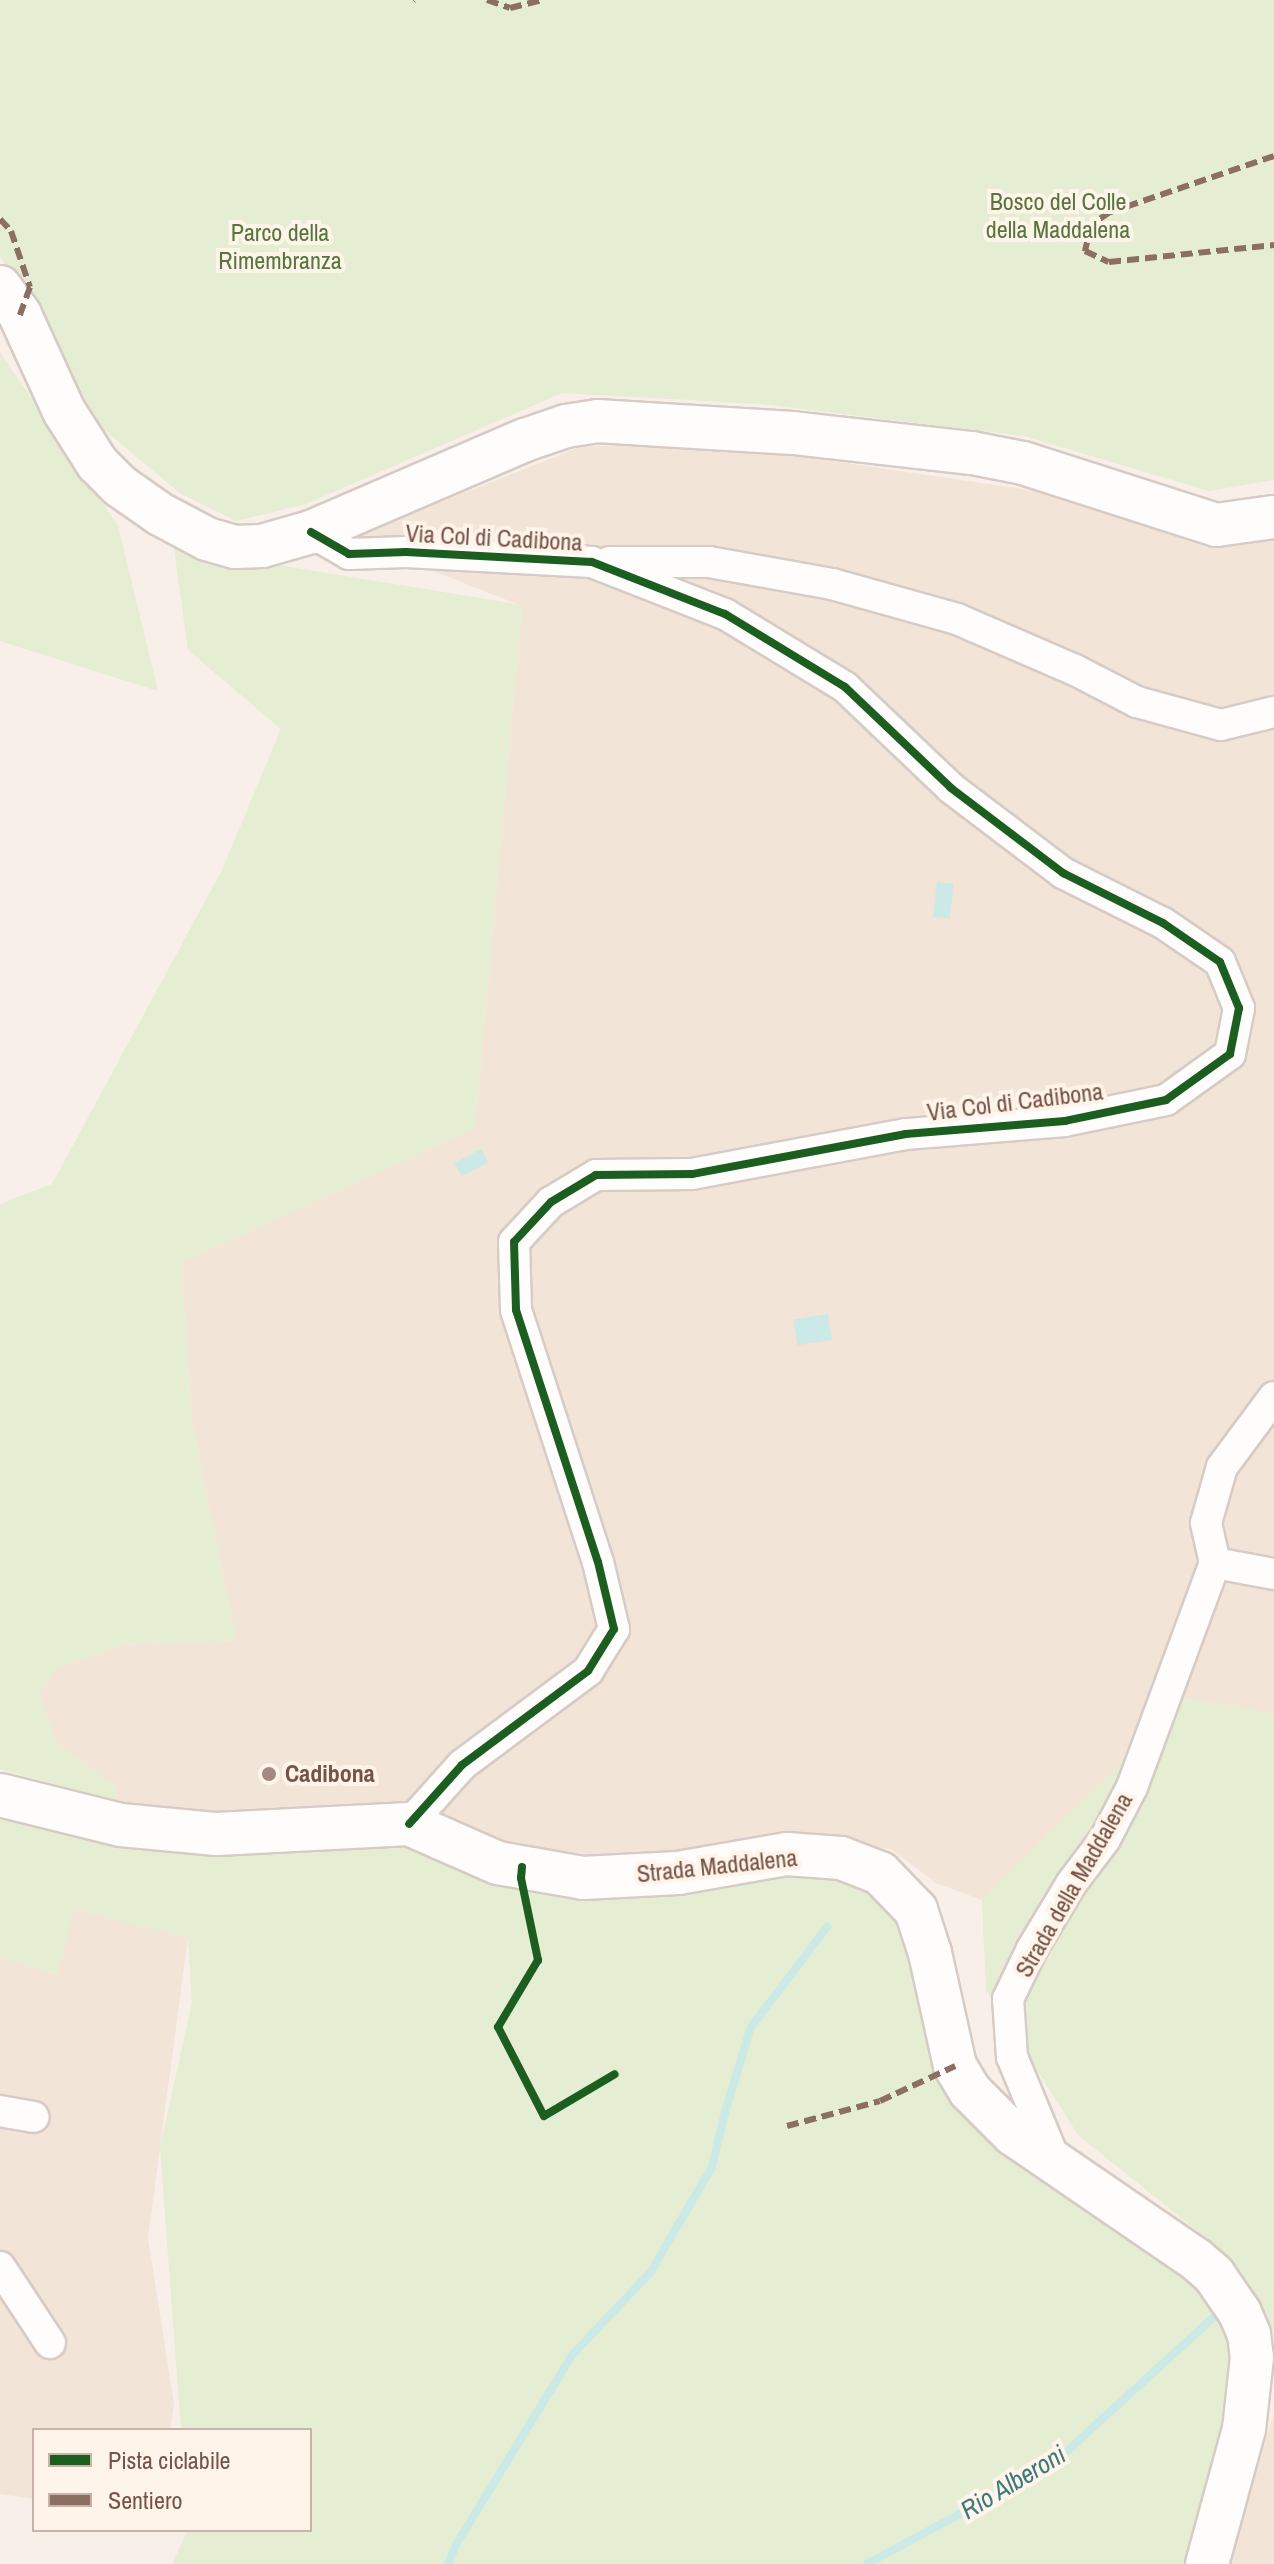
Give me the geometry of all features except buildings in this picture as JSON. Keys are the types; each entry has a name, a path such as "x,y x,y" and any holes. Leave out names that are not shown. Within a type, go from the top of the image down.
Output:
{"street":[{"path":"0,287 20,315 64,411 97,463 120,486 172,520 207,539 235,547 262,546 311,532 525,440 566,426 597,421 636,420 793,433 972,453 1023,463 1216,525 1274,517"},
{"name":"Via Col di Cadibona","path":"311,532 349,554 406,552 592,562 709,562 832,584 957,619 1075,670 1137,702 1221,725 1274,712"},
{"name":"Via Col di Cadibona","path":"409,1824 462,1765 588,1671 614,1629 598,1562 516,1310 514,1242 551,1202 596,1175 692,1174 906,1134 1065,1121 1166,1100 1230,1054 1239,1008 1220,962 1163,923 1063,873 951,788 845,687 725,614 592,562"},
{"path":"1274,1397 1222,1467 1206,1523 1215,1563 1274,1574"},
{"name":"Strada della Maddalena","path":"1056,2163 1012,2057 1008,1999 1048,1923 1071,1884 1105,1839 1132,1787 1215,1563"},
{"name":"Strada Maddalena","path":"0,1795 121,1825 217,1834 409,1824 498,1863 583,1878 678,1873 787,1854 841,1858 880,1873 916,1910 930,1953 955,2066 970,2091 1013,2134 1205,2268 1240,2313 1249,2334 1252,2357 1244,2429 1207,2564"},
{"path":"0,2111 33,2117"},
{"path":"0,2267 50,2343"}],"shaded area":[{"path":"693,441 1058,494 1207,548 1274,537 1274,1714 1187,1698 982,1900 936,1883 891,1849 802,1839 640,1859 528,1848 442,1818 160,1817 117,1801 118,1788 56,1742 39,1694 57,1668 122,1645 236,1640 192,1420 181,1263 475,1128 522,606 350,538 580,447"},
{"path":"73,1909 188,1937 148,2238 174,2404 170,2428 32,2428 32,2499 0,2494 0,1957 57,1974"},
{"path":"1274,2413 1274,2564 1229,2564 1262,2452"}],"green space":[{"name":"Parco della Rimembranza","path":"0,0 1274,0 1274,480 1209,491 1024,436 762,404 562,393 306,504 236,521 180,493 95,422 0,256"},
{"path":"0,352 118,526 158,691 0,641"},
{"path":"174,548 522,605 475,1128 181,1263 192,1420 236,1640 122,1645 57,1668 39,1694 56,1742 118,1788 117,1801 0,1769 0,1204 52,1184 222,870 281,729 188,650"},
{"path":"1187,1698 1274,1714 1274,2334 1216,2246 1078,2135 986,1990 982,1900"},
{"path":"0,1808 175,1854 402,1839 488,1874 830,1869 893,1908 920,1953 938,2042 962,2114 1205,2283 1237,2356 1187,2564 172,2564 187,2532 312,2532 312,2428 181,2428 160,2147 192,2003 188,1938 74,1909 58,1974 0,1957"}],"water":[{"path":"937,882 954,884 950,919 933,917"},
{"path":"481,1149 488,1162 462,1176 455,1163"},
{"path":"828,1314 832,1340 797,1345 793,1319"}],"waterway":[{"path":"448,2564 457,2543 573,2354 650,2273 712,2167 751,2027 827,1927"},
{"name":"Rio Alberoni","path":"867,2564 1054,2463 1215,2316"}],"marked path":[{"path":"487,0 510,8 541,0"},
{"path":"1274,156 1110,212 1091,225 1085,251 1109,262 1274,245"},
{"path":"0,219 11,231 30,287 20,315"},
{"path":"787,2126 880,2101 955,2066"}],"cycle path":[{"path":"311,532 349,554 406,552 592,562 725,614 845,687 951,788 1063,873 1163,923 1220,962 1239,1008 1230,1054 1166,1100 1065,1121 906,1134 692,1174 596,1175 551,1202 514,1242 516,1310 598,1562 614,1629 588,1671 462,1765 409,1824"},
{"path":"522,1867 521,1878 538,1960 498,2027 544,2116 615,2074"}],"place":[{"name":"Cadibona","path":"269,1774"}],"park label":[{"name":"Bosco del Colle della Maddalena","path":"1058,216"}]}
